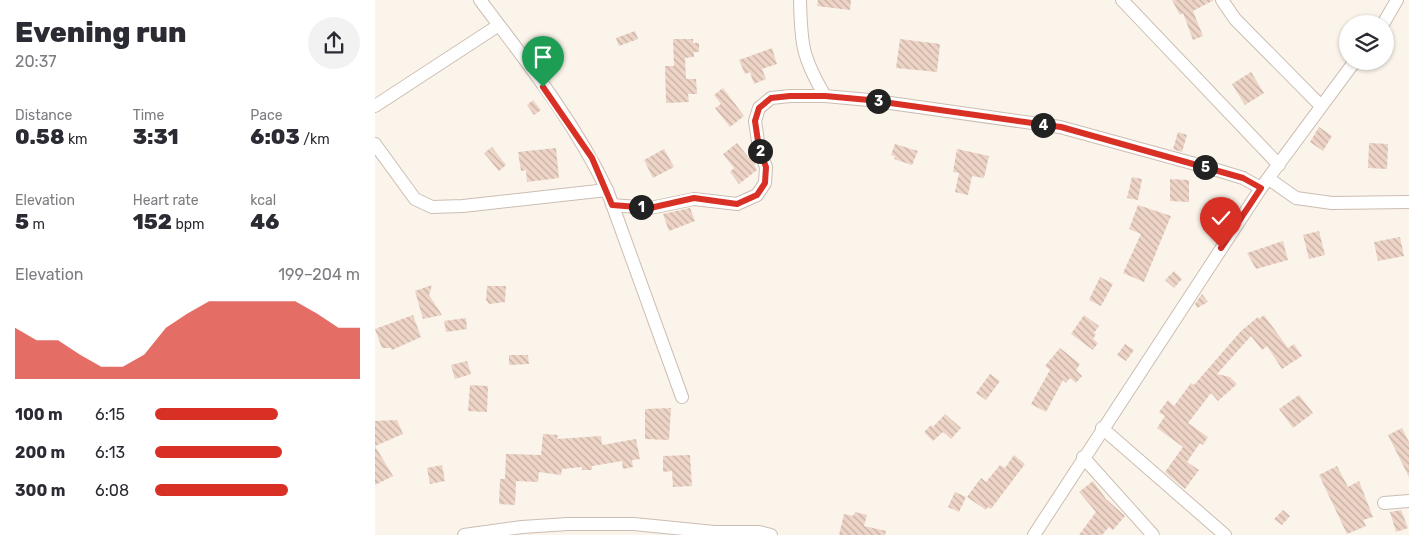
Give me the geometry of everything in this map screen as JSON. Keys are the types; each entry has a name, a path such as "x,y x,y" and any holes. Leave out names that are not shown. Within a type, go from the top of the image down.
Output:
{"street":[{"path":"481,0 592,158 607,190 682,397"},
{"path":"800,0 801,43 809,69 825,96"},
{"path":"1122,0 1279,165"},
{"path":"1222,0 1235,19 1321,106"},
{"path":"1388,15 1397,0"},
{"path":"375,106 499,25"},
{"path":"1034,535 1102,428 1265,183 1348,70"},
{"path":"612,205 650,208 694,198 737,204 757,195 765,183 766,167 759,148 755,121 759,108 771,98 825,96 1061,127 1265,183 1296,198 1332,203 1409,202"},
{"path":"375,144 415,200 431,207 463,206 607,190"},
{"path":"1102,428 1225,535"},
{"path":"1083,457 1153,535"},
{"path":"1384,503 1409,501"},
{"path":"464,535 522,527 568,524 634,524 715,532 759,532 771,535"}],"building":[{"path":"818,0 851,0 850,10 817,6"},
{"path":"1172,0 1214,0 1193,11 1203,36 1193,40 1183,13 1180,15"},
{"path":"635,31 638,39 619,46 616,38"},
{"path":"673,39 693,39 693,43 699,43 699,52 694,52 694,57 685,58 686,79 696,79 697,94 688,94 689,102 666,103 665,66 674,66"},
{"path":"900,39 940,44 937,72 896,68"},
{"path":"772,48 777,64 762,69 766,79 754,84 750,72 745,74 739,60"},
{"path":"1251,72 1264,93 1245,105 1232,84"},
{"path":"723,88 744,116 730,127 715,108 721,104 714,95"},
{"path":"533,100 541,110 534,115 527,105"},
{"path":"1319,127 1332,136 1323,151 1310,142"},
{"path":"1178,132 1187,135 1182,152 1173,149"},
{"path":"737,143 749,158 753,155 756,163 754,165 757,170 739,184 730,172 734,168 723,154"},
{"path":"1369,143 1388,144 1387,169 1368,168"},
{"path":"895,144 918,151 912,165 894,159 895,156 891,155"},
{"path":"492,147 506,165 499,171 484,153"},
{"path":"556,148 559,178 527,182 526,170 521,171 518,152"},
{"path":"664,149 674,167 653,178 644,160"},
{"path":"957,149 989,156 984,178 972,176 968,195 955,192 959,173 953,172"},
{"path":"1132,177 1142,179 1138,200 1127,198"},
{"path":"1170,179 1189,180 1189,202 1170,201"},
{"path":"1138,205 1171,216 1144,282 1123,273 1141,234 1129,229"},
{"path":"690,208 695,221 669,231 663,214"},
{"path":"1319,231 1325,255 1309,259 1303,235"},
{"path":"1400,237 1404,256 1378,261 1374,242"},
{"path":"1283,241 1288,260 1256,269 1247,253"},
{"path":"1174,271 1182,279 1174,288 1165,280"},
{"path":"1100,277 1113,284 1101,306 1089,300"},
{"path":"432,285 429,295 442,315 423,319 415,291"},
{"path":"487,286 506,286 505,302 489,304 486,300"},
{"path":"1202,294 1208,302 1197,308 1195,304"},
{"path":"413,315 421,337 392,350 391,348 382,348 375,329"},
{"path":"1084,315 1099,326 1094,333 1096,334 1093,339 1098,343 1093,350 1071,334"},
{"path":"1264,315 1288,348 1294,344 1302,356 1282,369 1267,346 1262,350 1251,336 1217,374 1230,377 1237,384 1218,401 1211,393 1188,423 1208,437 1203,445 1200,443 1187,462 1199,470 1185,489 1165,472 1183,447 1157,428 1165,416 1159,412 1168,400 1174,406 1191,383 1194,385 1241,331 1258,317 1259,319"},
{"path":"466,318 467,329 446,332 444,321"},
{"path":"1125,344 1134,350 1126,361 1117,355"},
{"path":"1060,348 1080,364 1076,370 1082,376 1076,383 1070,378 1066,383 1063,380 1046,412 1031,404 1050,370 1045,366"},
{"path":"509,355 528,355 529,364 509,365"},
{"path":"467,361 471,374 455,379 451,365"},
{"path":"990,374 1000,381 986,400 976,393"},
{"path":"470,385 488,386 487,412 468,411"},
{"path":"1299,395 1313,413 1293,428 1279,409"},
{"path":"671,408 669,440 645,439 645,409"},
{"path":"945,414 961,428 951,439 943,432 933,441 924,432 931,425 933,427"},
{"path":"397,420 403,434 375,446 375,421"},
{"path":"1402,428 1409,442 1409,477 1388,435"},
{"path":"543,434 558,435 557,439 601,436 602,445 636,439 640,459 632,460 633,467 623,469 622,461 592,466 592,470 582,470 582,467 562,469 561,475 539,472 538,482 516,481 515,505 499,504 500,479 505,479 506,454 541,455"},
{"path":"375,446 393,476 375,485"},
{"path":"690,455 692,486 673,487 672,471 663,472 663,456"},
{"path":"1014,455 1025,464 991,509 988,507 986,510 967,497 981,478 986,482 1000,465 1005,468"},
{"path":"442,465 445,481 430,484 427,468"},
{"path":"1337,466 1348,487 1359,481 1373,517 1363,520 1366,526 1347,534 1319,475"},
{"path":"1093,481 1106,499 1125,516 1113,530 1109,527 1102,535 1079,535 1096,512 1079,492"},
{"path":"955,492 966,497 959,512 948,507"},
{"path":"1283,510 1290,516 1282,525 1274,519"},
{"path":"1401,510 1408,528 1396,532 1390,512"},
{"path":"855,512 867,515 864,526 886,531 885,535 839,535 844,514 853,516"}],"route":[{"path":"543,87 592,158 612,205 650,208 694,198 737,204 757,195 765,183 766,167 759,148 755,121 759,108 771,98 825,96 869,100 1061,127 1243,178 1261,188 1221,248"}]}
